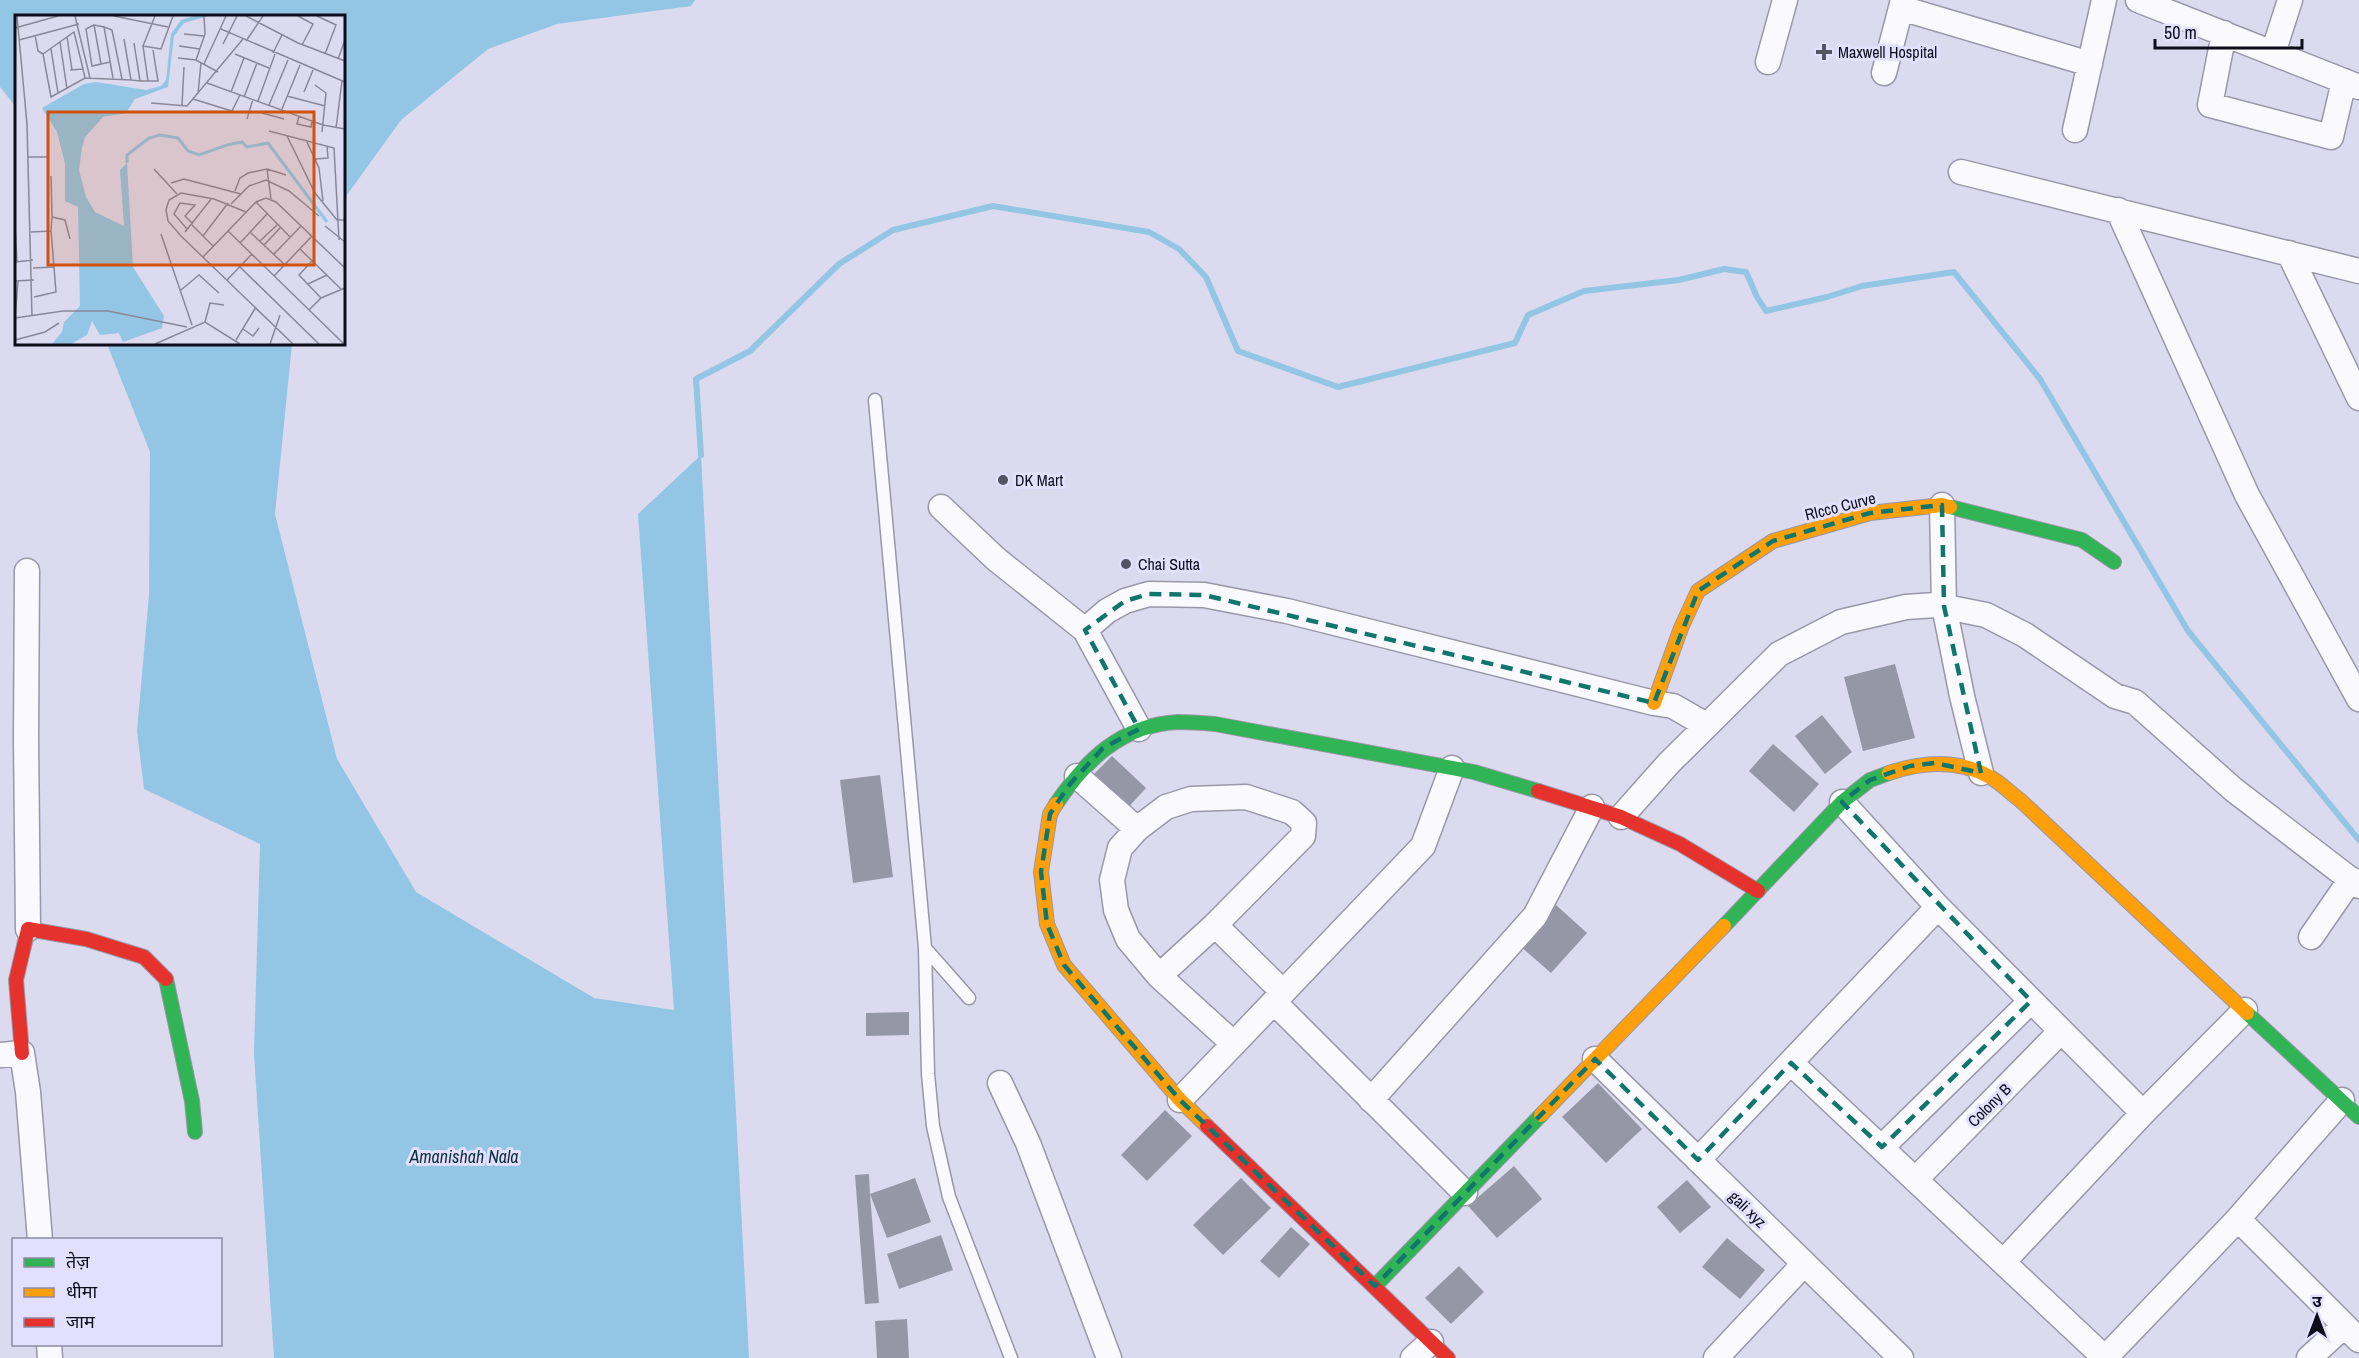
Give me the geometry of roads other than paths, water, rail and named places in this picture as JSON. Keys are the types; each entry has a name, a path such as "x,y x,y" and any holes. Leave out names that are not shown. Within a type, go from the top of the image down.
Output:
{"street":[{"path":"1768,62 1785,0"},
{"path":"2075,130 2104,0"},
{"path":"2138,0 2224,33 2351,84 2331,137 2210,105 2224,33"},
{"path":"2272,53 2290,0"},
{"path":"1884,73 1902,4 2090,64"},
{"path":"1961,172 2359,271"},
{"path":"2118,210 2247,495 2359,699"},
{"path":"2289,253 2359,398"},
{"path":"1942,505 1944,606 1962,696 1981,773"},
{"name":"RIcco Curve","path":"1654,703 1681,628 1698,591 1773,540 1870,513 1942,505 2082,540 2114,562"},
{"path":"941,507 996,559 1085,630 1140,729"},
{"path":"27,571 28,929 16,980 11,1054 28,1092 40,1238"},
{"path":"1085,630 1107,611 1125,601 1149,594 1204,595 1287,611 1654,703 1673,705 1706,725"},
{"path":"1621,817 1706,725 1779,654 1841,622 1906,607 1944,606 1986,615 2025,635 2115,696 2135,702 2234,790 2355,882 2311,937"},
{"path":"1413,1358 1440,1350 1180,1100 1064,965 1047,924 1041,873 1050,814 1077,776 1103,748 1140,729 1177,722 1215,724 1474,772 1592,807 1621,817 1680,844 1758,891"},
{"path":"1375,1286 1842,802 1870,780 1910,766 1935,763 1966,767 1990,777 2020,800 2350,1108 2238,1219 2105,1358 1791,1063"},
{"path":"1180,1100 1423,846 1452,768"},
{"path":"1077,776 1137,829"},
{"path":"1159,976 1215,925 1303,836 1304,824 1292,812 1246,797 1191,799 1166,807 1137,829 1120,848 1112,880 1116,910 1128,939 1159,976 1234,1044"},
{"path":"1842,802 1938,907 2143,1113"},
{"path":"1371,1100 1534,916 1592,807"},
{"path":"1698,1160 1938,907"},
{"path":"1215,925 1371,1100 1465,1193"},
{"path":"28,929 86,939 144,957 168,980 192,1101 195,1132"},
{"path":"1882,1147 2031,1001"},
{"path":"2004,1261 2143,1113 2246,1010"},
{"name":"Colony B","path":"1916,1179 2061,1031"},
{"name":"gali xyz","path":"1594,1059 1901,1358"},
{"path":"1000,1083 1028,1143 1109,1358"},
{"path":"2238,1219 2351,1333 2309,1358"},
{"path":"1716,1358 1804,1264"}],"lane":[{"path":"874,400 925,948 928,1074 933,1126 949,1197 1011,1358"},
{"path":"925,948 969,998"}],"water":[{"path":"0,0 695,0 691,6 557,24 488,49 401,120 345,198 345,15 15,15 15,106 0,87"},
{"name":"Amanishah Nala","path":"107,345 292,345 275,514 337,759 416,892 594,998 674,1010 638,514 701,455 749,1358 274,1358 254,1054 260,844 144,789 137,731 149,595 150,452"}],"waterway":[{"path":"701,455 696,379 750,351 839,264 893,230 993,206 1149,232 1179,249 1206,277 1238,351 1338,387 1515,343 1528,315 1584,291 1679,280 1724,269 1746,272 1766,311 1827,297 1862,286 1954,272 2040,379 2188,631 2359,840"}],"place":[{"name":"Maxwell Hospital","path":"1824,52"},
{"name":"DK Mart","path":"1003,480"},
{"name":"Chai Sutta","path":"1126,564"}]}
